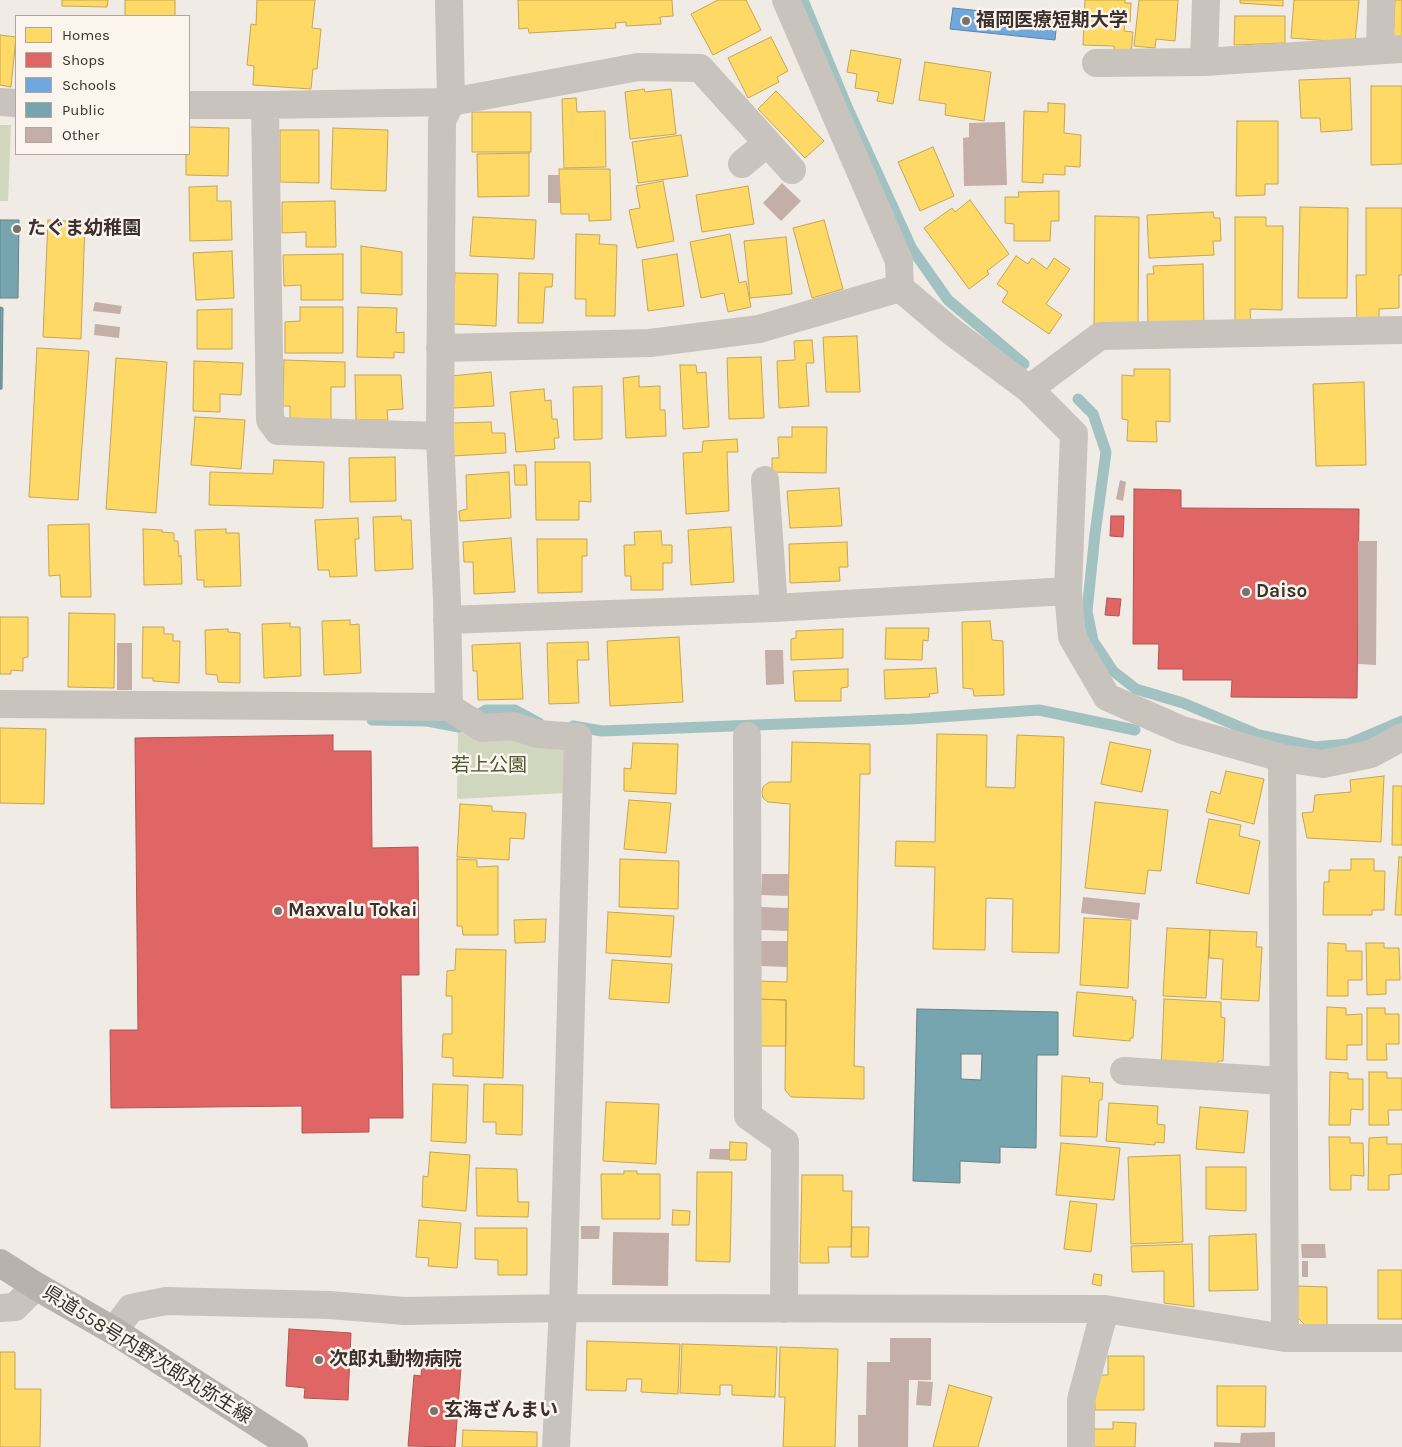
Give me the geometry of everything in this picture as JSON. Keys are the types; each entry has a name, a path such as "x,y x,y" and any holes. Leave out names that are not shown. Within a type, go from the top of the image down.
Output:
{"main road":[{"name":"県道558号内野次郎丸弥生線","path":"0,1263 114,1332 294,1447"}],"street":[{"path":"450,0 451,102 442,121 440,436 447,620 464,717"},
{"path":"786,0 899,261 900,288 951,331 1029,389 1074,434 1068,591 1072,637 1107,697 1182,730 1282,758 1323,764 1371,754 1402,737"},
{"path":"1204,62 1206,0"},
{"path":"1096,63 1204,62 1391,50 1382,0"},
{"path":"190,105 451,102 638,67 700,68 792,170"},
{"path":"0,102 15,103"},
{"path":"265,105 270,420 278,431 440,436"},
{"path":"742,164 767,143"},
{"path":"440,348 650,343 759,329 900,288"},
{"path":"1029,389 1100,336 1402,330"},
{"path":"764,480 774,608"},
{"path":"447,620 774,608 1068,591"},
{"path":"0,704 464,717 512,726 538,734 578,737 562,1308 556,1447"},
{"path":"747,736 748,1116 785,1142 784,1309"},
{"path":"1282,758 1285,1338"},
{"path":"1124,1071 1283,1081"},
{"path":"0,1308 14,1306 36,1286"},
{"path":"114,1332 131,1308 166,1301 329,1305 405,1311 562,1308 1105,1309 1285,1338 1402,1338"},
{"path":"1081,1447 1080,1400 1105,1309"}],"green space":[{"path":"0,125 11,125 8,201 0,201"},
{"name":"若上公園","path":"458,732 564,742 564,793 457,799"}],"building: Homes":[{"path":"62,0 108,0 107,7 62,6"},
{"path":"125,0 175,0 175,15 125,15"},
{"path":"257,0 315,0 312,28 321,29 317,69 313,69 311,89 253,85 254,66 247,65 251,24 256,25"},
{"path":"518,0 672,0 673,16 660,17 661,24 626,26 626,22 615,23 616,28 529,33 528,28 519,29"},
{"path":"718,0 746,0 761,30 713,55 691,14"},
{"path":"1085,0 1125,0 1125,3 1131,3 1130,22 1125,22 1124,31 1133,32 1131,53 1114,52 1114,46 1083,45"},
{"path":"1139,0 1178,0 1175,41 1156,39 1155,48 1134,46"},
{"path":"1240,0 1283,0 1283,6 1240,3"},
{"path":"1294,0 1359,0 1355,43 1291,38"},
{"path":"1395,0 1402,0 1402,41 1393,41"},
{"path":"1235,16 1285,16 1285,43 1234,45"},
{"path":"0,35 15,37 11,87 0,85"},
{"path":"771,37 788,71 777,77 779,82 748,98 728,58"},
{"path":"851,50 901,59 893,104 877,101 879,92 855,88 857,74 847,72"},
{"path":"925,62 991,72 984,121 945,115 946,104 919,100"},
{"path":"1350,78 1352,130 1321,132 1320,118 1301,118 1299,80"},
{"path":"1371,86 1402,86 1402,164 1371,165"},
{"path":"644,89 645,92 671,89 676,134 630,139 625,92"},
{"path":"776,91 824,141 805,158 758,109"},
{"path":"576,98 577,112 605,111 606,167 564,168 562,99"},
{"path":"1048,103 1065,104 1064,133 1081,135 1080,167 1065,166 1065,175 1043,174 1043,183 1022,182 1024,111 1048,112"},
{"path":"472,112 531,112 531,152 472,152"},
{"path":"1237,121 1278,121 1278,184 1265,184 1265,195 1236,196"},
{"path":"190,127 229,128 228,176 186,175 186,155 190,155"},
{"path":"333,128 388,130 386,191 331,189"},
{"path":"280,130 319,130 319,183 280,182"},
{"path":"681,135 688,176 638,183 632,142"},
{"path":"933,147 954,196 920,211 898,162"},
{"path":"529,153 529,196 478,197 477,154"},
{"path":"559,169 610,169 611,220 589,221 589,214 561,214"},
{"path":"663,181 674,241 637,248 629,210 640,208 636,186"},
{"path":"217,186 217,201 231,201 232,240 190,241 189,187"},
{"path":"748,186 754,224 702,232 696,195"},
{"path":"1059,191 1059,221 1051,221 1050,241 1014,241 1014,224 1005,223 1005,197 1019,197 1018,192"},
{"path":"970,200 1009,254 987,271 989,274 969,289 924,228 952,208 955,212"},
{"path":"335,201 336,247 306,247 306,232 282,233 282,202"},
{"path":"1300,207 1348,208 1347,298 1298,298"},
{"path":"1366,208 1402,208 1402,275 1399,275 1399,308 1379,309 1379,326 1357,326 1356,275 1366,275"},
{"path":"1213,212 1214,218 1220,218 1221,241 1213,241 1214,255 1149,258 1147,215"},
{"path":"1095,216 1139,217 1138,325 1094,325"},
{"path":"473,217 536,220 534,259 470,256"},
{"path":"1235,217 1266,217 1266,226 1283,226 1282,310 1250,309 1251,326 1235,326"},
{"path":"48,220 85,222 81,339 43,337"},
{"path":"824,220 843,289 812,298 793,228"},
{"path":"576,234 600,235 599,244 617,245 615,316 586,316 586,299 575,299"},
{"path":"730,234 739,283 746,281 751,307 728,312 724,293 701,298 690,242"},
{"path":"786,237 792,294 750,298 744,241"},
{"path":"361,246 402,252 402,295 361,293"},
{"path":"232,251 234,298 196,300 193,253"},
{"path":"343,254 343,300 301,300 301,285 284,286 283,255"},
{"path":"677,254 684,306 648,311 642,260"},
{"path":"1016,256 1028,264 1032,258 1047,269 1054,258 1070,269 1046,304 1062,315 1049,334 1002,302 1008,292 997,284"},
{"path":"1203,264 1204,326 1148,325 1147,274 1154,274 1153,266"},
{"path":"455,273 498,274 496,326 453,324"},
{"path":"519,273 553,274 552,287 545,287 543,323 518,323"},
{"path":"300,307 343,307 343,353 285,353 285,322 300,321"},
{"path":"358,307 397,308 396,333 404,332 404,353 394,352 394,358 357,357"},
{"path":"232,309 232,349 197,349 197,310"},
{"path":"857,336 860,392 826,392 823,337"},
{"path":"812,340 814,363 806,363 809,406 779,408 777,361 795,360 794,341"},
{"path":"37,348 89,351 78,500 29,497"},
{"path":"761,357 764,418 729,419 727,358"},
{"path":"116,358 167,362 156,513 106,509"},
{"path":"284,360 345,362 345,387 331,387 331,420 290,418 290,406 283,406"},
{"path":"194,361 243,363 241,395 220,394 220,412 193,411"},
{"path":"680,365 696,365 697,373 706,372 709,427 683,429"},
{"path":"1134,369 1170,369 1170,422 1156,421 1157,442 1127,441 1128,420 1122,419 1122,375 1134,376"},
{"path":"491,372 494,406 453,408 451,376"},
{"path":"355,375 401,375 403,409 387,410 388,420 356,420"},
{"path":"639,376 639,387 660,386 660,410 665,410 666,436 626,438 623,378"},
{"path":"1364,382 1366,465 1316,466 1313,384"},
{"path":"602,386 602,439 574,440 573,387"},
{"path":"544,389 545,401 551,400 552,419 557,419 559,438 554,438 555,449 516,452 510,392"},
{"path":"195,417 245,420 241,469 191,465"},
{"path":"491,422 492,433 505,433 506,453 452,456 450,423"},
{"path":"792,427 827,427 826,473 772,472 772,458 779,458 778,437 792,437"},
{"path":"737,439 738,452 727,452 729,511 686,514 683,453 702,452 703,441"},
{"path":"395,457 396,501 350,502 349,458"},
{"path":"274,460 324,462 323,508 209,505 210,472 273,474"},
{"path":"535,462 590,462 591,502 579,501 579,520 536,520"},
{"path":"514,465 526,465 527,485 515,485"},
{"path":"509,472 511,518 460,521 459,511 467,509 466,475"},
{"path":"839,488 842,526 790,528 787,491"},
{"path":"401,516 402,520 411,520 413,569 375,571 373,517"},
{"path":"358,518 359,539 355,539 357,576 330,577 329,570 318,570 315,520"},
{"path":"89,524 91,597 61,597 60,575 49,576 48,525"},
{"path":"731,527 734,582 691,585 688,530"},
{"path":"143,529 174,533 174,541 178,541 179,557 181,555 182,584 144,585"},
{"path":"226,529 226,533 239,533 241,586 204,587 204,580 197,580 195,530"},
{"path":"661,531 662,545 672,545 672,563 663,563 663,590 631,590 631,576 625,576 624,545 635,545 634,532"},
{"path":"511,538 515,592 474,594 473,562 464,562 463,542"},
{"path":"537,539 587,539 587,556 582,556 582,592 538,593"},
{"path":"847,542 848,567 839,567 840,581 790,583 789,544"},
{"path":"69,613 115,614 114,688 68,687"},
{"path":"0,617 28,617 28,657 23,658 23,671 11,670 11,674 0,674"},
{"path":"350,620 350,625 359,624 361,673 324,675 322,621"},
{"path":"990,621 992,640 1003,641 1004,695 974,696 973,689 963,688 962,622"},
{"path":"290,623 290,627 300,627 301,676 264,678 262,624"},
{"path":"143,627 164,627 164,634 173,634 173,641 180,641 179,683 142,678"},
{"path":"886,628 929,628 928,641 923,640 922,660 885,659"},
{"path":"228,629 228,632 240,633 240,683 218,682 217,675 206,674 205,630"},
{"path":"843,629 843,658 791,660 791,639 796,638 796,631"},
{"path":"679,637 683,702 610,706 607,641"},
{"path":"588,642 589,660 577,660 579,703 549,704 547,643"},
{"path":"520,643 523,699 478,700 477,671 473,671 472,645"},
{"path":"936,668 938,693 929,694 930,697 885,699 884,670"},
{"path":"848,669 848,687 841,688 841,701 795,701 793,671"},
{"path":"0,728 46,729 44,804 0,803"},
{"path":"937,734 987,735 986,787 1015,788 1017,735 1064,737 1059,953 1012,952 1013,899 986,898 985,950 933,949 935,867 895,866 896,841 935,842"},
{"path":"792,742 870,744 870,774 860,774 854,1066 864,1067 864,1099 791,1097 785,1090 786,1000 756,999 756,981 787,982 790,804 768,802 763,798 762,793 763,787 769,782 791,782"},
{"path":"1110,742 1151,750 1142,792 1101,784"},
{"path":"633,743 678,744 676,794 624,791 624,768 631,769"},
{"path":"1226,771 1264,779 1254,824 1206,812 1211,791 1220,794"},
{"path":"1384,776 1381,842 1307,838 1302,813 1313,812 1315,795 1351,792 1350,780"},
{"path":"1393,786 1402,786 1402,845 1392,845"},
{"path":"629,800 671,803 666,853 624,849"},
{"path":"1095,802 1168,810 1161,871 1148,870 1145,894 1085,888"},
{"path":"460,804 492,806 492,811 526,813 524,839 510,838 509,860 457,857"},
{"path":"1209,819 1241,825 1239,836 1260,841 1249,894 1196,883"},
{"path":"1399,857 1402,857 1402,915 1395,915"},
{"path":"457,859 477,860 477,867 498,866 498,935 463,935 462,926 457,926"},
{"path":"620,859 679,861 678,909 619,907"},
{"path":"1351,859 1374,859 1374,871 1385,871 1384,910 1372,910 1372,915 1323,915 1324,882 1329,882 1329,870 1351,870"},
{"path":"608,912 674,916 671,957 606,953"},
{"path":"1084,918 1131,920 1128,988 1080,985"},
{"path":"546,919 545,942 515,943 514,920"},
{"path":"1167,928 1210,930 1206,998 1163,996"},
{"path":"1210,930 1257,932 1256,947 1262,947 1259,1001 1221,999 1223,959 1209,958"},
{"path":"1328,943 1346,944 1346,951 1362,951 1362,980 1348,980 1348,996 1327,996"},
{"path":"1366,943 1384,943 1384,948 1399,948 1400,980 1386,980 1386,994 1367,995"},
{"path":"456,949 506,950 503,1078 453,1076 453,1058 442,1057 443,1034 452,1034 452,996 446,996 447,971 455,970"},
{"path":"612,960 672,964 669,1003 609,999"},
{"path":"1077,992 1133,997 1132,1000 1136,1000 1133,1038 1130,1038 1130,1041 1073,1036"},
{"path":"756,999 786,1000 786,1046 755,1046"},
{"path":"1164,999 1221,1002 1221,1017 1225,1018 1223,1061 1218,1061 1217,1075 1161,1071"},
{"path":"1327,1007 1346,1008 1346,1015 1362,1014 1362,1045 1347,1045 1347,1060 1326,1059"},
{"path":"1367,1008 1385,1008 1385,1014 1399,1014 1399,1044 1386,1044 1387,1060 1367,1060"},
{"path":"1330,1072 1348,1073 1348,1079 1363,1079 1363,1110 1351,1109 1350,1125 1329,1125"},
{"path":"1369,1072 1387,1072 1387,1078 1402,1078 1402,1110 1388,1110 1389,1125 1369,1125"},
{"path":"1062,1076 1090,1078 1089,1082 1103,1083 1102,1100 1099,1100 1097,1137 1060,1136"},
{"path":"433,1084 468,1085 466,1143 431,1141"},
{"path":"484,1084 523,1085 522,1135 496,1134 496,1122 483,1122"},
{"path":"606,1102 659,1104 656,1164 603,1161"},
{"path":"1109,1103 1158,1106 1157,1124 1165,1125 1164,1143 1155,1142 1155,1145 1106,1141"},
{"path":"1200,1107 1248,1111 1244,1153 1196,1149"},
{"path":"1329,1137 1350,1137 1350,1143 1363,1143 1364,1176 1351,1175 1351,1190 1330,1190"},
{"path":"1387,1137 1387,1144 1402,1144 1402,1174 1389,1175 1389,1190 1368,1190 1369,1138"},
{"path":"730,1142 747,1143 746,1160 729,1160"},
{"path":"1061,1143 1120,1148 1114,1200 1056,1195"},
{"path":"430,1152 470,1155 466,1211 422,1207 423,1176 428,1177"},
{"path":"1180,1155 1183,1242 1131,1244 1128,1157"},
{"path":"1206,1167 1246,1167 1246,1211 1206,1209"},
{"path":"476,1168 517,1169 518,1202 529,1202 528,1217 477,1216"},
{"path":"624,1171 637,1171 637,1174 660,1174 660,1219 602,1219 601,1174 624,1174"},
{"path":"697,1172 732,1172 730,1262 696,1261"},
{"path":"802,1175 843,1175 843,1191 852,1191 851,1247 828,1247 829,1263 800,1263"},
{"path":"1070,1201 1097,1204 1091,1252 1064,1249"},
{"path":"673,1210 690,1211 689,1225 672,1225"},
{"path":"419,1220 461,1223 457,1268 428,1266 429,1258 416,1257"},
{"path":"852,1227 869,1227 868,1257 851,1257"},
{"path":"475,1228 527,1228 527,1275 498,1275 498,1260 475,1259"},
{"path":"1256,1234 1258,1290 1209,1291 1209,1236"},
{"path":"1192,1244 1194,1307 1164,1303 1164,1271 1132,1272 1131,1246"},
{"path":"1378,1270 1402,1270 1402,1319 1378,1319"},
{"path":"1094,1274 1102,1275 1101,1286 1092,1284"},
{"path":"1298,1286 1327,1287 1327,1330 1310,1330 1297,1317"},
{"path":"587,1341 680,1344 678,1394 641,1392 642,1379 627,1379 626,1391 586,1390"},
{"path":"682,1344 777,1347 775,1397 732,1395 732,1385 720,1385 720,1395 680,1393"},
{"path":"780,1347 838,1349 835,1447 783,1447 785,1397 779,1397"},
{"path":"0,1352 15,1352 15,1389 41,1389 40,1447 0,1447"},
{"path":"1108,1356 1144,1356 1144,1410 1095,1410 1094,1375 1108,1375"},
{"path":"949,1385 992,1397 978,1447 933,1447"},
{"path":"1217,1386 1266,1386 1265,1427 1217,1426"},
{"path":"1113,1422 1136,1423 1135,1447 1094,1447 1094,1429 1113,1429"},
{"path":"463,1430 537,1432 537,1447 462,1447"}],"building: Shops":[{"name":"Daiso","path":"1134,489 1181,490 1181,508 1359,509 1357,698 1231,697 1232,680 1183,680 1183,669 1158,669 1159,644 1133,644"},
{"path":"1111,516 1124,516 1123,537 1110,536"},
{"path":"1107,598 1121,599 1119,616 1105,615"},
{"name":"Maxvalu Tokai","path":"333,735 333,751 371,751 372,848 418,847 419,975 401,975 403,1118 369,1118 369,1132 302,1133 302,1106 111,1108 110,1030 138,1030 135,738"},
{"name":"次郎丸動物病院","path":"289,1329 351,1333 348,1400 304,1398 305,1388 286,1386"},
{"name":"玄海ざんまい","path":"423,1351 462,1354 455,1447 408,1446 414,1375 421,1376"}],"building: Schools":[{"path":"953,8 1057,19 1055,40 950,29"}],"building: Public":[{"path":"0,220 19,220 18,298 0,298"},
{"path":"0,307 3,308 2,389 0,389"},
{"path":"917,1009 1058,1012 1058,1055 1037,1055 1036,1148 1000,1147 1000,1163 960,1161 960,1183 913,1181","holes":["961,1054 982,1054 981,1080 961,1079"]}],"building: Other":[{"path":"1005,122 1007,185 964,186 963,138 969,137 969,123"},
{"path":"548,175 560,175 560,203 548,203"},
{"path":"782,183 801,201 781,221 763,203"},
{"path":"95,302 122,306 120,314 93,311"},
{"path":"95,324 120,327 119,338 94,335"},
{"path":"1120,480 1126,482 1123,501 1116,499"},
{"path":"1358,541 1377,541 1376,665 1358,664"},
{"path":"117,643 132,643 132,690 117,690"},
{"path":"765,650 783,650 784,684 766,685"},
{"path":"762,874 789,874 789,896 761,895"},
{"path":"1083,897 1140,903 1138,920 1081,913"},
{"path":"761,907 788,908 788,931 760,930"},
{"path":"760,941 788,941 787,967 760,966"},
{"path":"710,1149 730,1149 729,1160 709,1159"},
{"path":"581,1226 600,1226 599,1239 581,1239"},
{"path":"613,1232 669,1233 668,1286 612,1285"},
{"path":"1301,1244 1325,1244 1326,1258 1302,1258"},
{"path":"1302,1261 1308,1261 1308,1277 1302,1277"},
{"path":"890,1338 931,1338 931,1380 909,1380 908,1447 858,1447 858,1415 866,1415 867,1362 890,1362"},
{"path":"918,1381 933,1382 931,1406 916,1405"},
{"path":"1275,1432 1275,1447 1214,1447 1214,1442 1240,1443 1241,1433"}],"waterway":[{"path":"803,0 848,109 912,249 948,300 1024,364"},
{"path":"1078,399 1093,414 1106,452 1087,611 1093,641 1113,671 1136,689 1183,703 1259,735 1315,747 1348,744 1402,721"},
{"path":"372,720 427,721 459,727 486,710 515,710 539,723"},
{"path":"573,726 602,731 911,719 1039,710 1135,730"}],"place":[{"name":"福岡医療短期大学","path":"966,21"},
{"name":"たぐま幼稚園","path":"17,229"},
{"name":"Daiso","path":"1246,592"},
{"name":"Maxvalu Tokai","path":"278,911"},
{"name":"次郎丸動物病院","path":"319,1360"},
{"name":"玄海ざんまい","path":"434,1411"}]}
